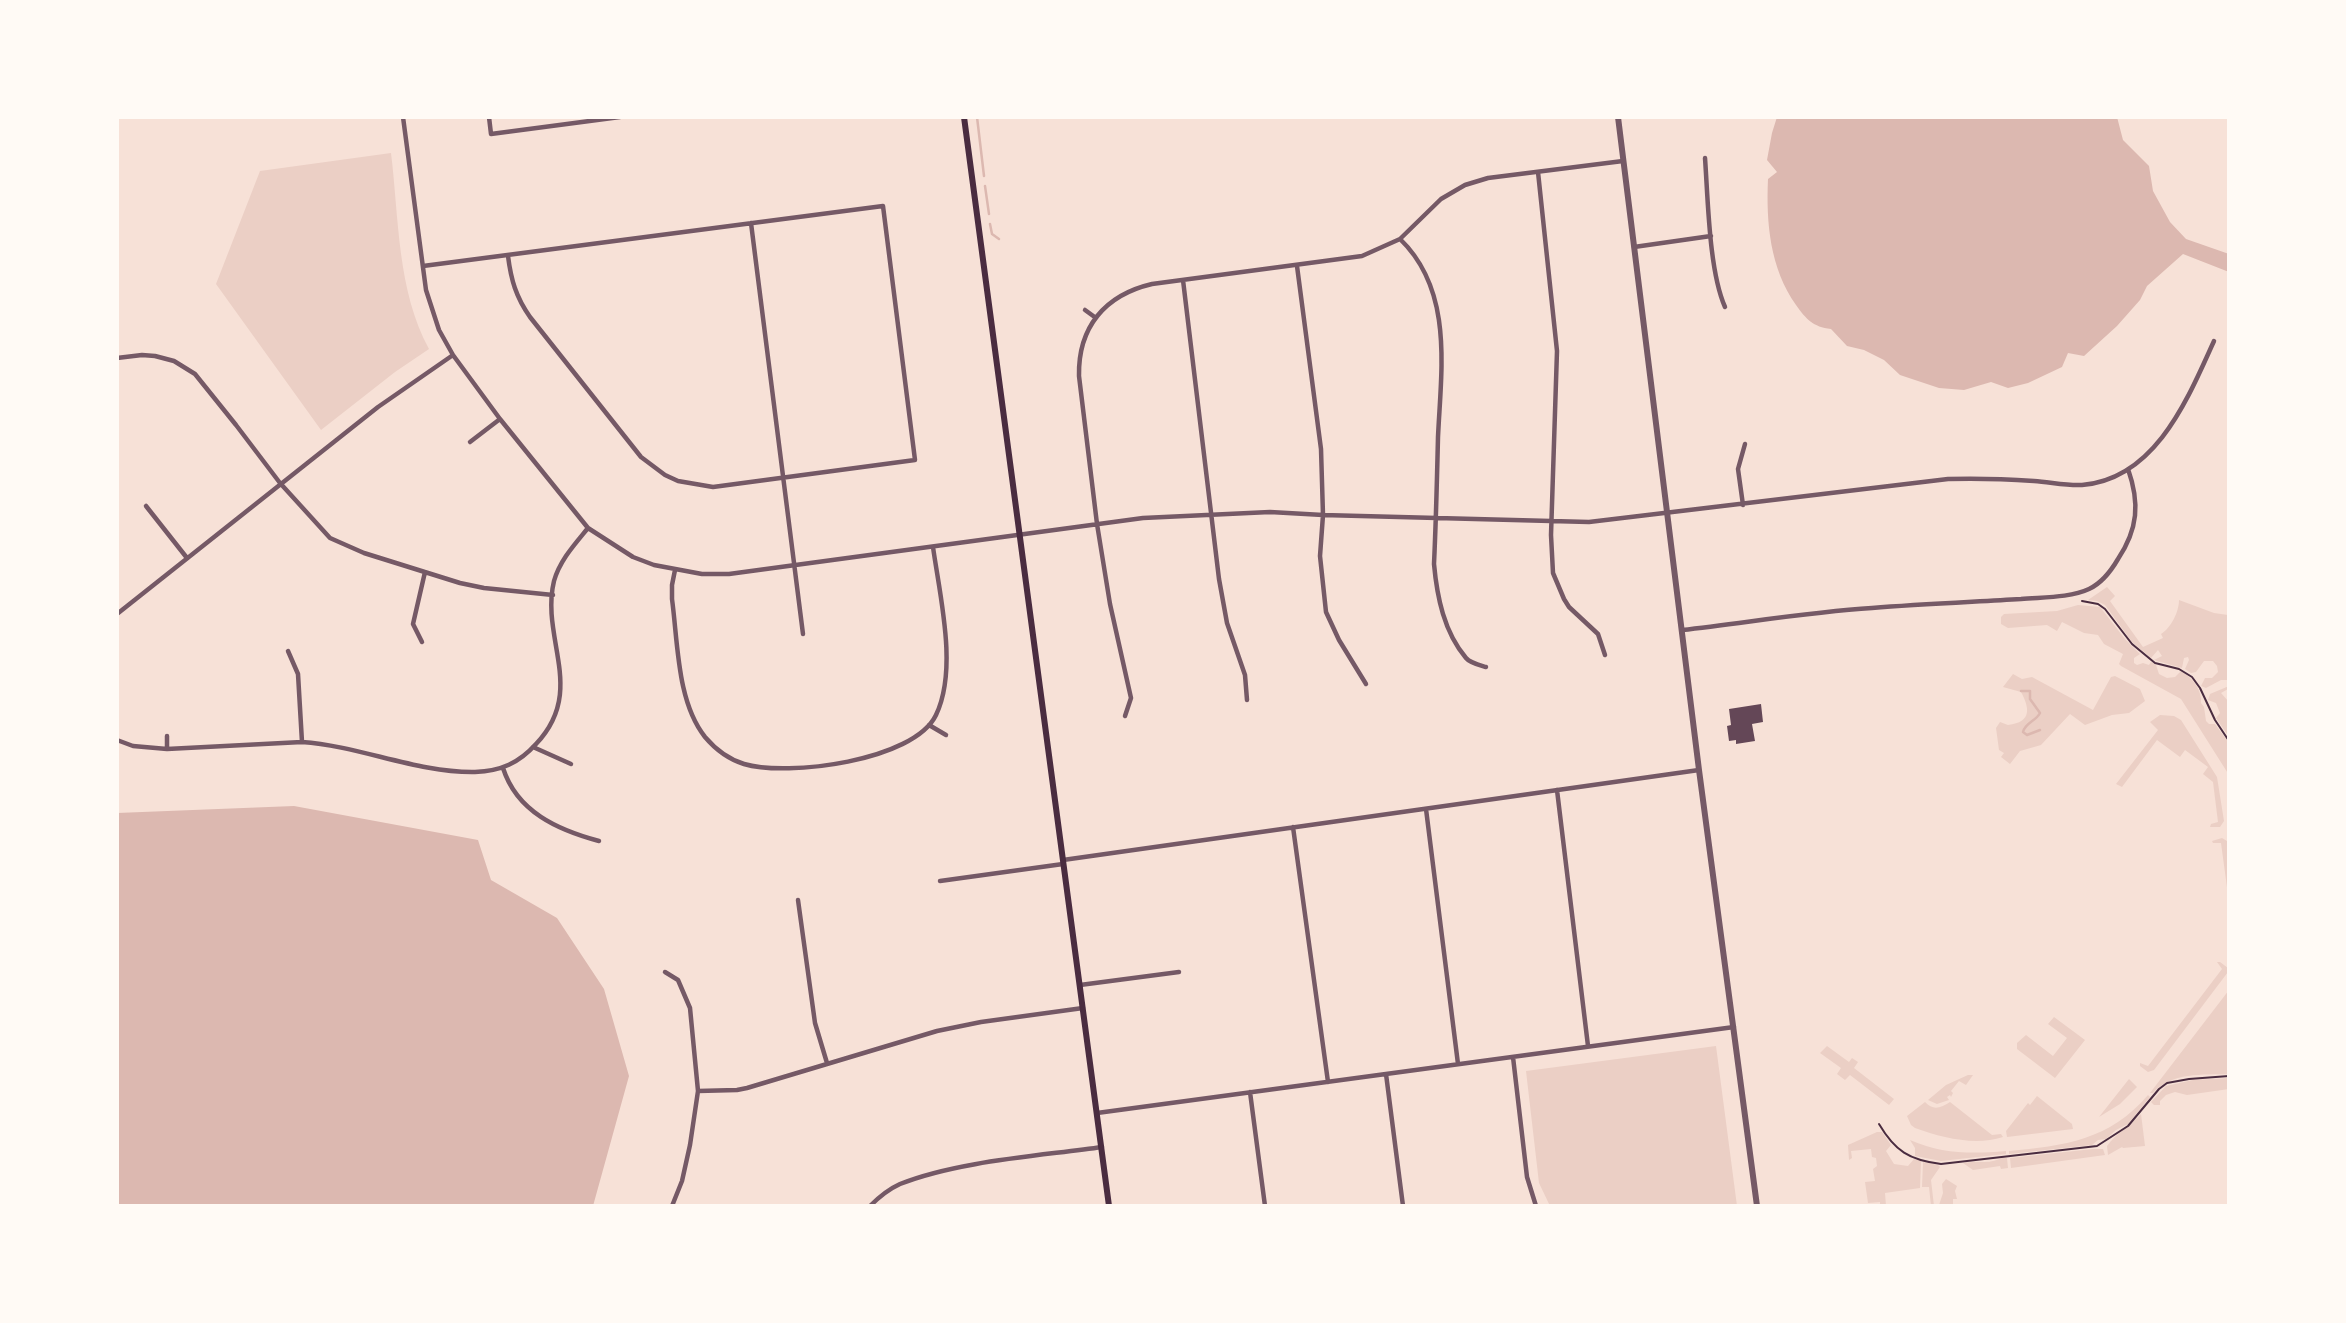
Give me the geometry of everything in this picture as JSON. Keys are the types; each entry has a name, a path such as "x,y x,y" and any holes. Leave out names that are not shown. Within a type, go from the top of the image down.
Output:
{"main road":[{"path":"964,117 1109,1206"}],"street":[{"path":"403,117 429,302 439,330 453,355 500,419 588,528 633,557 675,570 702,574 729,574 1143,518 1270,512 1600,522 1948,479 1998,479 2082,485 2111,478 2128,469 2156,446 2166,434 2214,341"},
{"path":"489,117 491,134 620,117"},
{"path":"1618,117 1699,770 1757,1206"},
{"path":"1705,158 1711,236 1719,295 1725,307"},
{"path":"1125,716 1131,698 1110,604 1097,524 1079,366 1084,342 1096,317 1105,306 1136,288 1362,256 1400,240 1441,199 1457,189 1488,178 1623,161"},
{"path":"1538,172 1557,351 1552,562 1556,581 1569,607 1598,634 1605,655"},
{"path":"423,266 883,206 915,460 713,487 678,481 641,457 519,302 513,288 508,256"},
{"path":"751,223 803,634"},
{"path":"1634,247 1711,236"},
{"path":"1400,240 1415,257 1429,284 1442,333 1434,565 1436,589 1443,616 1467,660 1486,667"},
{"path":"1297,266 1321,449 1323,515 1320,556 1326,612 1339,640 1366,684"},
{"path":"1183,280 1219,579 1227,623 1245,675 1247,700"},
{"path":"1085,310 1096,317"},
{"path":"117,614 378,407 453,355"},
{"path":"117,358 155,356 174,361 195,374 280,483 330,538 364,553 484,588 553,595"},
{"path":"470,442 500,419"},
{"path":"1744,505 1738,469 1745,444"},
{"path":"1682,630 1867,608 2080,593 2102,580 2112,570 2130,540 2137,505 2128,469"},
{"path":"146,506 187,558"},
{"path":"117,740 134,746 167,749 324,744 398,761 464,772 503,768 525,756 551,726 560,697 562,677 552,608 554,582 565,558 588,528"},
{"path":"675,570 672,599 683,689 697,726 722,754 746,765 778,769 847,761 892,750 929,725 936,716 948,665 933,548"},
{"path":"422,642 413,624 425,572"},
{"path":"288,651 298,674 302,743"},
{"path":"929,725 946,735"},
{"path":"167,736 167,749"},
{"path":"533,747 571,764"},
{"path":"503,768 514,793 533,813 576,835 599,841"},
{"path":"940,881 1293,827 1699,770"},
{"path":"1557,790 1588,1046"},
{"path":"1426,809 1458,1064"},
{"path":"1293,827 1328,1082"},
{"path":"797,900 815,1023 827,1063"},
{"path":"666,972 678,980 690,1008 698,1091 682,1181 672,1206"},
{"path":"1080,985 1179,972"},
{"path":"698,1091 737,1090 937,1031 1083,1008"},
{"path":"1097,1112 1734,1027"},
{"path":"1514,1057 1527,1177 1536,1206"},
{"path":"1386,1074 1403,1206"},
{"path":"1250,1092 1265,1206"},
{"path":"870,1206 898,1185 962,1167 1101,1147"}],"path":[{"path":"2082,601 2098,604 2105,609 2132,644 2155,663 2179,669 2192,677 2229,741"},
{"path":"1879,1124 1898,1150 1918,1159 1941,1164 2097,1146 2128,1126 2164,1085 2189,1079 2229,1076"}],"shaded area":[{"path":"1777,117 2117,117 2123,140 2149,166 2153,191 2170,222 2186,239 2229,254 2229,272 2183,254 2147,286 2140,300 2117,326 2084,356 2068,353 2062,367 2028,383 2008,388 1991,382 1964,390 1939,388 1900,375 1884,360 1864,350 1847,346 1831,329 1810,322 1787,291 1775,260 1768,212 1768,179 1777,172 1767,160"},
{"path":"391,153 405,278 411,303 429,349 321,430 216,284 260,171"},
{"path":"2107,587 2115,596 2110,601 2143,647 2163,638 2161,634 2174,619 2179,600 2214,613 2228,615 2229,680 2221,680 2206,688 2201,686 2205,678 2212,678 2218,672 2213,661 2204,661 2196,672 2191,673 2185,669 2188,657 2184,658 2182,668 2154,660 2162,656 2158,650 2151,658 2132,642 2105,605 2088,600"},
{"path":"2078,605 2100,607 2140,654 2134,658 2137,665 2149,665 2151,662 2156,665 2159,674 2167,678 2175,677 2181,671 2193,681 2200,694 2206,721 2215,724 2229,743 2229,775 2181,699 2121,666 2119,664 2123,654 2104,644 2098,635 2084,633 2062,622 2057,631 2047,625 2008,628 2001,624 2004,614 2057,611"},
{"path":"2013,674 2022,679 2032,677 2093,710 2111,677 2115,676 2140,689 2145,701 2129,713 2112,715 2085,725 2070,714 2041,745 2020,751 2010,764 2001,757 2004,753 1999,750 1996,728 2000,722 2008,725 2022,721 2027,713 2021,692 2003,687"},
{"path":"2229,686 2221,693 2229,702 2229,737 2216,718 2220,713 2216,703 2208,700 2210,694"},
{"path":"2160,715 2174,716 2181,720 2217,777 2224,821 2220,827 2210,827 2218,822 2213,782 2203,774 2208,767 2185,750 2180,757 2157,740 2122,787 2116,784 2158,730 2150,722"},
{"path":"294,806 478,840 491,880 557,918 604,989 629,1076 593,1206 117,1206 117,813"},
{"path":"2222,838 2227,841 2229,902 2221,843 2212,841"},
{"path":"2217,962 2228,968 2228,972 2154,1070 2148,1072 2140,1063 2148,1066 2222,969"},
{"path":"2229,990 2229,1074 2178,1078 2150,1093"},
{"path":"2054,1017 2085,1040 2055,1078 2017,1049 2017,1043 2026,1035 2053,1056 2067,1038 2048,1024"},
{"path":"1716,1046 1737,1206 1550,1206 1539,1183 1526,1071"},
{"path":"1827,1046 1849,1062 1852,1058 1858,1062 1854,1068 1894,1099 1889,1105 1850,1075 1845,1080 1837,1074 1841,1068 1820,1053"},
{"path":"1973,1075 1966,1085 1959,1081 1951,1091 1951,1097 1947,1097 1949,1100 1937,1104 1928,1100 1946,1085"},
{"path":"2229,1078 2229,1089 2187,1095 2175,1092 2166,1095 2160,1105 2151,1102 2166,1086 2193,1080"},
{"path":"2129,1079 2137,1087 2120,1104 2099,1117"},
{"path":"2148,1095 2150,1097 2128,1124 2092,1145 2009,1154 2009,1151 2067,1143 2102,1131 2118,1122"},
{"path":"2037,1096 2072,1124 2073,1129 2007,1137 2006,1131"},
{"path":"1925,1102 1937,1108 1950,1102 1992,1135 2001,1134 2003,1137 1981,1141 1959,1140 1915,1128 1907,1116"},
{"path":"2141,1114 2145,1146 2122,1147 2108,1155 2107,1146 2111,1141"},
{"path":"1882,1132 1891,1145 1886,1151 1894,1164 1908,1166 1914,1159 1921,1161 1920,1188 1885,1193 1886,1206 1880,1206 1880,1202 1868,1203 1865,1182 1875,1181 1873,1169 1877,1166 1871,1149 1851,1151 1852,1158 1849,1160 1848,1145"},
{"path":"1910,1140 1945,1150 1969,1153 2006,1151 2006,1154 1941,1161 1915,1156 1915,1148"},
{"path":"2103,1149 2105,1155 2011,1168 2010,1158"},
{"path":"2007,1158 2008,1168 2001,1169 2000,1166 1973,1170 1963,1163 1992,1161"},
{"path":"1923,1162 1940,1167 1931,1180 1934,1206 1931,1206 1929,1187 1922,1187"},
{"path":"1946,1179 1957,1186 1957,1199 1953,1199 1953,1206 1939,1205 1943,1193 1942,1184"}],"building":[{"path":"1761,704 1763,722 1752,724 1755,741 1736,744 1736,740 1729,741 1729,709"}],"waterway":[{"path":"977,117 984,176"},
{"path":"985,186 989,214"},
{"path":"990,224 992,234 999,239"},
{"path":"2021,691 2030,691 2030,699 2040,713 2023,732 2027,735 2040,730"}]}
